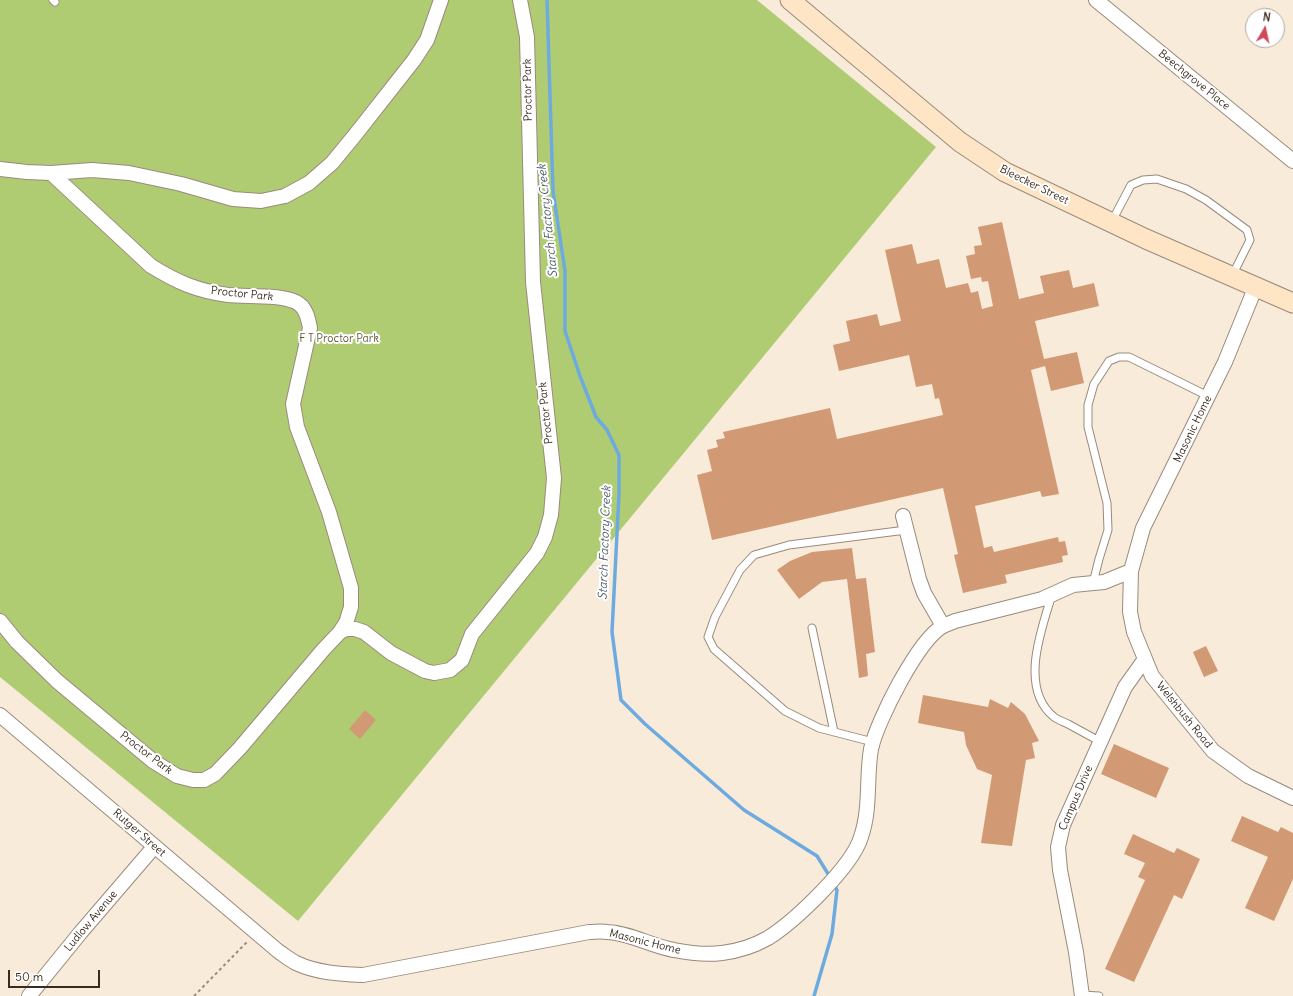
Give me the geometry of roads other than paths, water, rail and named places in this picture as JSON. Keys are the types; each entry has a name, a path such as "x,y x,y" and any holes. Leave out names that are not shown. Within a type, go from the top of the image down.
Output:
{"street":[{"path":"0,169 51,173 92,170 129,173 181,184 233,199 261,201 285,196 309,183 332,163 355,136 414,60 427,40 441,0"},
{"name":"Proctor Park","path":"340,632 346,629 355,629 364,632 391,653 425,671 434,673 450,670 462,660 472,634 537,553 545,538 551,515 554,478 533,282 527,37 520,0"},
{"name":"Bleecker Street","path":"790,0 960,142 1005,172 1146,239 1293,303"},
{"name":"Beechgrove Place","path":"1096,0 1290,156"},
{"name":"Proctor Park","path":"0,621 17,642 57,681 147,756 177,776 193,780 204,780 215,774 240,748 340,632 346,623 351,607 351,588 329,512 297,427 294,404 310,328 308,318 303,308 296,302 282,298 227,294 189,287 170,278 151,266 51,173"},
{"name":"Masonic Home","path":"1145,659 1134,632 1130,612 1131,571 1143,528 1226,362 1256,286"},
{"path":"905,523 919,580 924,593 942,626"},
{"name":"Masonic Home","path":"278,951 294,963 306,967 338,974 362,975 589,932 608,932 673,950 704,954 722,953 743,949 768,938 802,911 854,854 861,838 866,819 871,751 874,735 898,683 926,642 942,626 962,619 1042,599 1073,585 1104,582 1131,571"},
{"name":"Campus Drive","path":"1082,996 1076,952 1060,870 1058,847 1063,825 1125,687 1145,659"},
{"name":"Welshbush Road","path":"1145,659 1152,676 1213,751 1248,776 1293,798"},
{"name":"Rutger Street","path":"0,714 154,847 278,951"},
{"name":"Ludlow Avenue","path":"28,996 154,847"}],"lane":[{"path":"1111,223 1131,185 1143,180 1157,179 1186,188 1206,200 1247,230 1250,240 1232,276"},
{"path":"1093,583 1108,530 1107,503 1088,427 1088,405 1094,384 1109,361 1119,356 1129,357 1208,396"},
{"path":"873,742 819,728 786,711 714,649 708,637 715,617 740,570 754,555 789,545 905,523"},
{"path":"1052,595 1044,622 1034,667 1035,680 1042,702 1054,717 1100,742"},
{"path":"812,628 834,732"},
{"path":"1082,996 1099,996"}],"waterway":[{"name":"Starch Factory Creek","path":"547,0 553,191 565,271 565,331 596,417 607,430 619,455 619,494 612,632 621,700 645,724 744,810 817,856 830,877"},
{"name":"Starch Factory Creek","path":"814,996 832,934 837,890 833,883"}],"park label":[{"name":"F T Proctor Park","path":"339,339"}]}
